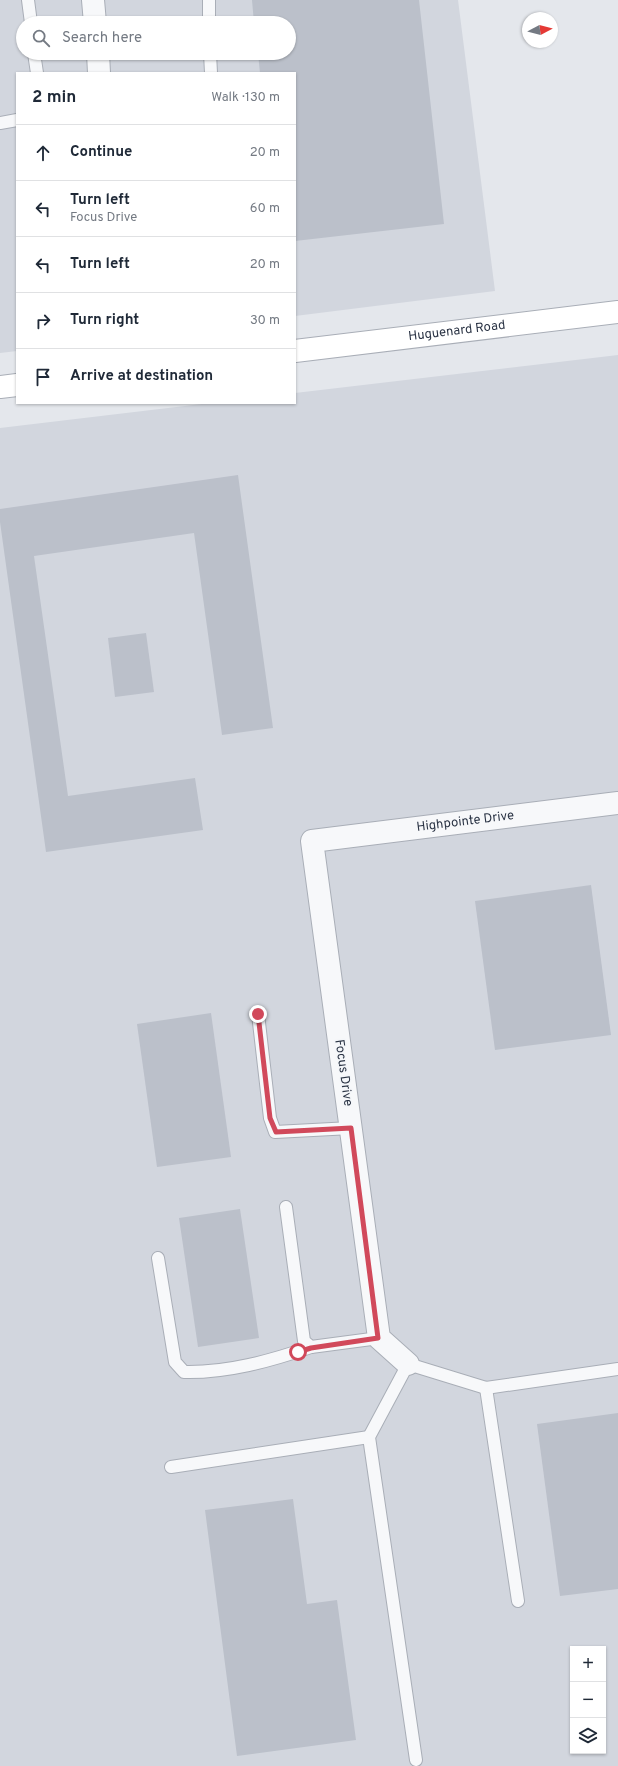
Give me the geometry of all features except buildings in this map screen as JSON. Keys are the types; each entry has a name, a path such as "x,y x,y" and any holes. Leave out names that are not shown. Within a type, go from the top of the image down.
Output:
{"main road":[{"name":"Huguenard Road","path":"296,351 618,312"},
{"path":"0,387 16,385"}],"street":[{"path":"93,0 94,16"},
{"path":"98,60 99,72"},
{"name":"Highpointe Drive","path":"312,841 618,803"},
{"name":"Focus Drive","path":"312,841 378,1338"},
{"path":"378,1338 408,1364"}],"lane":[{"path":"28,0 30,16"},
{"path":"209,0 209,16"},
{"path":"35,60 37,72"},
{"path":"210,60 211,72"},
{"path":"0,123 16,120"},
{"path":"258,1014 270,1118 276,1132 351,1128"},
{"path":"286,1207 304,1341 311,1348"},
{"path":"158,1258 175,1362 184,1372 199,1372 261,1363 311,1348 378,1338"},
{"path":"416,1760 369,1437 408,1364 486,1388 618,1369"},
{"path":"486,1388 518,1601"},
{"path":"171,1467 369,1437"}],"shaded area":[{"path":"0,0 458,0 495,291 296,316 296,72 16,72 16,351 0,353"},
{"path":"618,355 618,1766 0,1766 0,428 202,404 296,404 296,393"}],"route":[{"path":"258,1014 270,1118 276,1132 351,1128 378,1338 311,1348 298,1352"}]}
